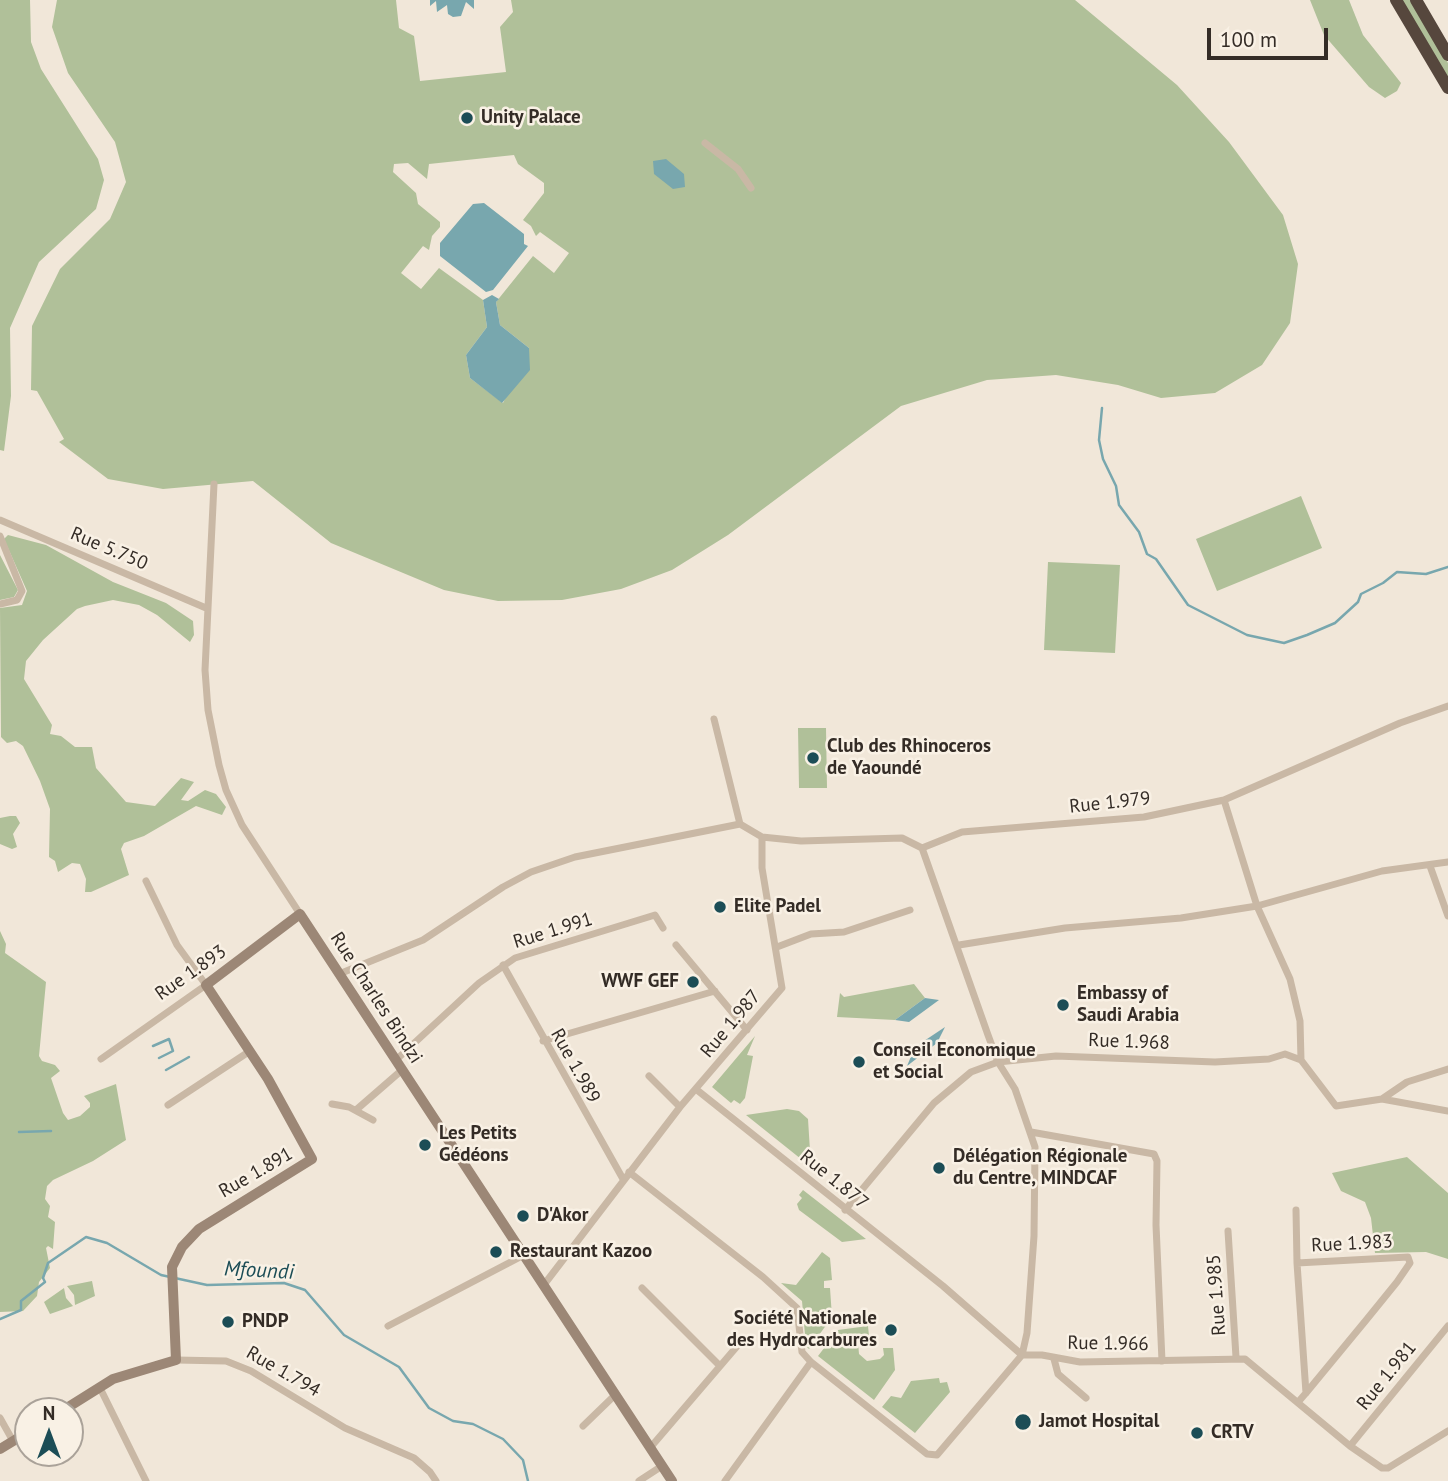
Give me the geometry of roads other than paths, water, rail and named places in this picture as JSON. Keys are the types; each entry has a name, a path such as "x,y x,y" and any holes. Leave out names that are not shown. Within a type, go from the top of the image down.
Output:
{"highway":[{"path":"1396,0 1448,88"},
{"path":"1416,0 1448,55"}],"street":[{"path":"705,143 738,169 751,188"},
{"name":"Rue Charles Bindzi","path":"214,484 205,670 208,710 226,790 259,854 672,1481"},
{"name":"Rue 5.750","path":"0,520 206,608"},
{"path":"0,536 22,591 18,600 0,604"},
{"name":"Rue 1.979","path":"922,848 935,840 976,830 1144,817 1224,800 1400,723 1448,706"},
{"path":"714,719 740,824"},
{"path":"1224,800 1257,906 1290,979 1300,1021 1301,1060 1336,1106 1382,1100 1448,1111"},
{"path":"340,974 423,940 503,887 552,864 740,824 762,837 801,841 902,838 922,848 959,945 998,1062 1015,1089 1035,1147 1034,1236 1027,1333 1022,1355 943,1452 927,1454 811,1362 803,1354 794,1302 626,1175"},
{"name":"Rue 1.987","path":"696,1090 782,988 762,868 762,837"},
{"path":"959,945 1052,929 1181,918 1257,906 1366,875 1448,862"},
{"path":"1430,866 1448,916"},
{"path":"146,881 177,945 206,985"},
{"path":"777,947 811,934 845,932 910,910"},
{"name":"Rue 1.893","path":"101,1059 300,914"},
{"name":"Rue 1.991","path":"396,1060 479,983 515,958 655,915 663,928"},
{"path":"676,945 747,1030"},
{"name":"Rue 1.989","path":"503,965 544,1041 626,1175"},
{"name":"Rue 1.891","path":"176,1360 172,1268 182,1247 199,1229 312,1159 250,1051 206,985"},
{"path":"544,1041 715,991"},
{"path":"168,1105 250,1051"},
{"name":"Rue 1.968","path":"845,1210 934,1103 971,1072 998,1062 1056,1056 1215,1062 1269,1059 1285,1054 1301,1060"},
{"path":"1382,1100 1408,1082 1448,1069"},
{"path":"356,1110 402,1070"},
{"path":"649,1076 680,1107"},
{"path":"543,1286 626,1175 696,1090"},
{"name":"Rue 1.877","path":"696,1090 943,1286 1022,1355"},
{"path":"332,1104 356,1110 373,1121"},
{"path":"1031,1132 1154,1154 1157,1161 1156,1225 1162,1361"},
{"path":"1296,1210 1297,1263"},
{"name":"Rue 1.985","path":"1228,1231 1236,1357"},
{"path":"388,1326 524,1255"},
{"name":"Rue 1.983","path":"1299,1401 1306,1393 1410,1263 1408,1258 1403,1256 1297,1263 1306,1393"},
{"path":"642,1288 720,1366"},
{"name":"Rue 1.981","path":"1350,1446 1448,1326"},
{"path":"650,1448 739,1344"},
{"name":"Rue 1.966","path":"1022,1355 1042,1355 1054,1359 1162,1361 1236,1357"},
{"path":"1236,1357 1245,1359 1299,1401 1376,1466 1388,1468 1448,1431"},
{"path":"1054,1359 1058,1374 1086,1398"},
{"name":"Rue 1.794","path":"84,1398 125,1374 176,1360 226,1361 251,1371 345,1428 414,1458 436,1481"},
{"path":"725,1481 811,1362"},
{"path":"100,1388 146,1481"},
{"path":"583,1426 615,1395"},
{"path":"0,1418 13,1441 0,1449"},
{"path":"639,1481 662,1466"}],"water":[{"path":"430,0 474,0 474,9 466,2 461,16 453,17 448,14 447,5 437,12 436,1 430,6"},
{"path":"666,159 684,174 685,187 673,189 654,174 653,161"},
{"path":"484,203 524,234 524,244 528,246 493,290 486,292 440,256 440,243 473,204"},
{"path":"492,295 499,299 496,302 500,325 529,348 530,370 502,403 470,378 466,355 487,327 483,300"},
{"path":"925,998 939,1000 909,1022 895,1020"},
{"path":"945,1027 937,1043 907,1066 915,1047"}],"waterway":[{"path":"1102,408 1099,440 1103,459 1116,486 1119,505 1139,532 1147,554 1156,559 1188,605 1247,635 1284,643 1335,623 1358,602 1361,594 1397,572 1426,574 1448,567"},
{"path":"153,1046 169,1039 173,1051 159,1058"},
{"path":"166,1070 189,1057"},
{"path":"19,1132 51,1131"},
{"name":"Mfoundi","path":"0,1319 21,1310 21,1301 45,1282 43,1278 48,1263 86,1237 107,1243 161,1275 207,1285 284,1283 305,1290 344,1335 399,1367 429,1408 453,1421 473,1424 503,1439 523,1460 528,1481"}],"place":[{"name":"Unity Palace","path":"467,118"},
{"name":"Club des Rhinoceros de Yaoundé","path":"813,758"},
{"name":"Elite Padel","path":"720,907"},
{"name":"WWF GEF","path":"693,982"},
{"name":"Embassy of Saudi Arabia","path":"1063,1005"},
{"name":"Conseil Economique et Social","path":"859,1062"},
{"name":"Les Petits Gédéons","path":"425,1145"},
{"name":"Délégation Régionale du Centre, MINDCAF","path":"939,1168"},
{"name":"D'Akor","path":"523,1216"},
{"name":"Restaurant Kazoo","path":"496,1252"},
{"name":"PNDP","path":"228,1322"},
{"name":"Société Nationale des Hydrocarbures","path":"891,1330"},
{"name":"Jamot Hospital","path":"1023,1422"},
{"name":"CRTV","path":"1197,1433"}]}
